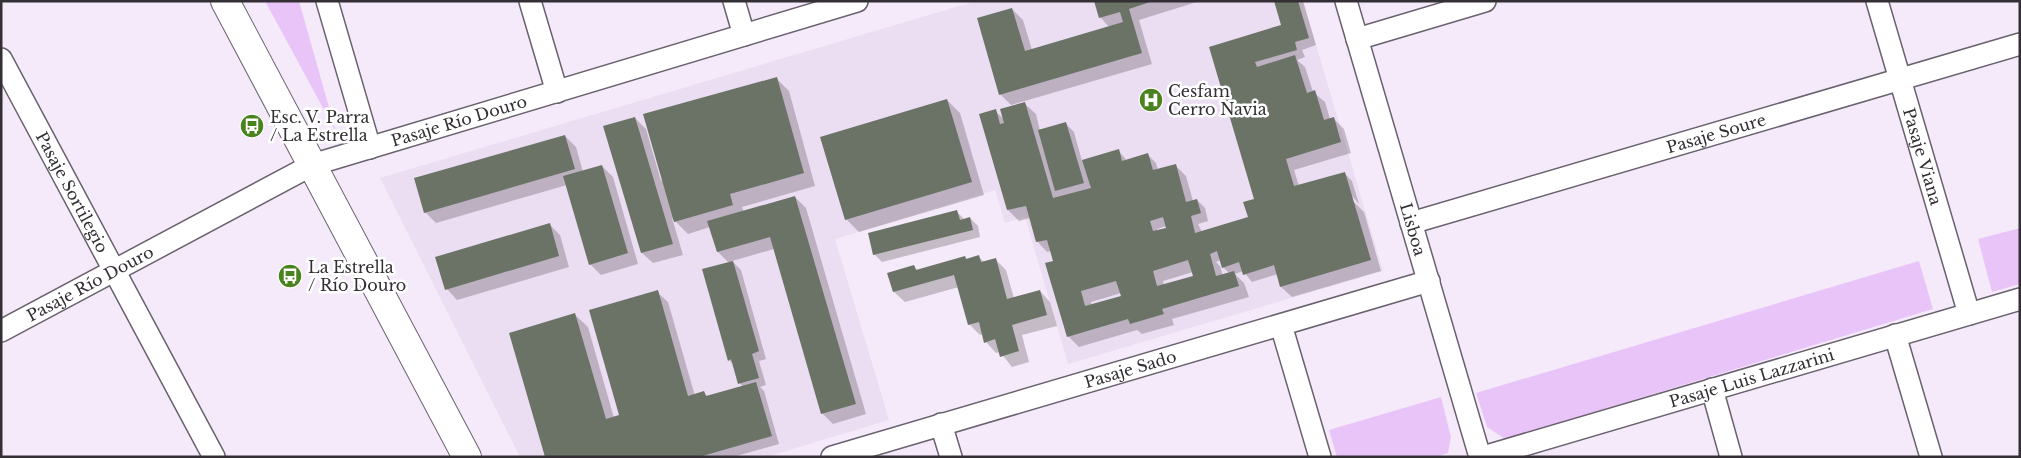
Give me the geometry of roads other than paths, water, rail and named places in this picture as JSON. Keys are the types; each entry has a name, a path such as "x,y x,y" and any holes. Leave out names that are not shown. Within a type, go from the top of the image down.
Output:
{"main road":[{"path":"225,1 467,457"}],"street":[{"path":"327,1 370,148"},
{"path":"530,1 557,92"},
{"path":"734,1 744,35"},
{"name":"Pasaje Río Douro","path":"1,331 312,165 857,1"},
{"name":"Lisboa","path":"1346,1 1482,457"},
{"path":"1357,39 1485,1"},
{"name":"Pasaje Viana","path":"1877,1 1969,314"},
{"name":"Pasaje Soure","path":"1411,223 2020,44"},
{"name":"Pasaje Sortilegio","path":"1,59 10,95 114,271 207,455"},
{"name":"Pasaje Sado","path":"832,457 1429,281"},
{"name":"Pasaje Luis Lazzarini","path":"1482,457 1529,450 1712,389 2020,299"},
{"path":"1281,324 1320,457"},
{"path":"1895,335 1931,457"},
{"path":"1712,389 1731,457"},
{"path":"941,424 950,457"}],"place":[{"name":"Cesfam Cerro Navia","path":"1151,100"},
{"name":"Esc. V. Parra / La Estrella","path":"252,126"},
{"name":"La Estrella / Río Douro","path":"290,276"}]}
